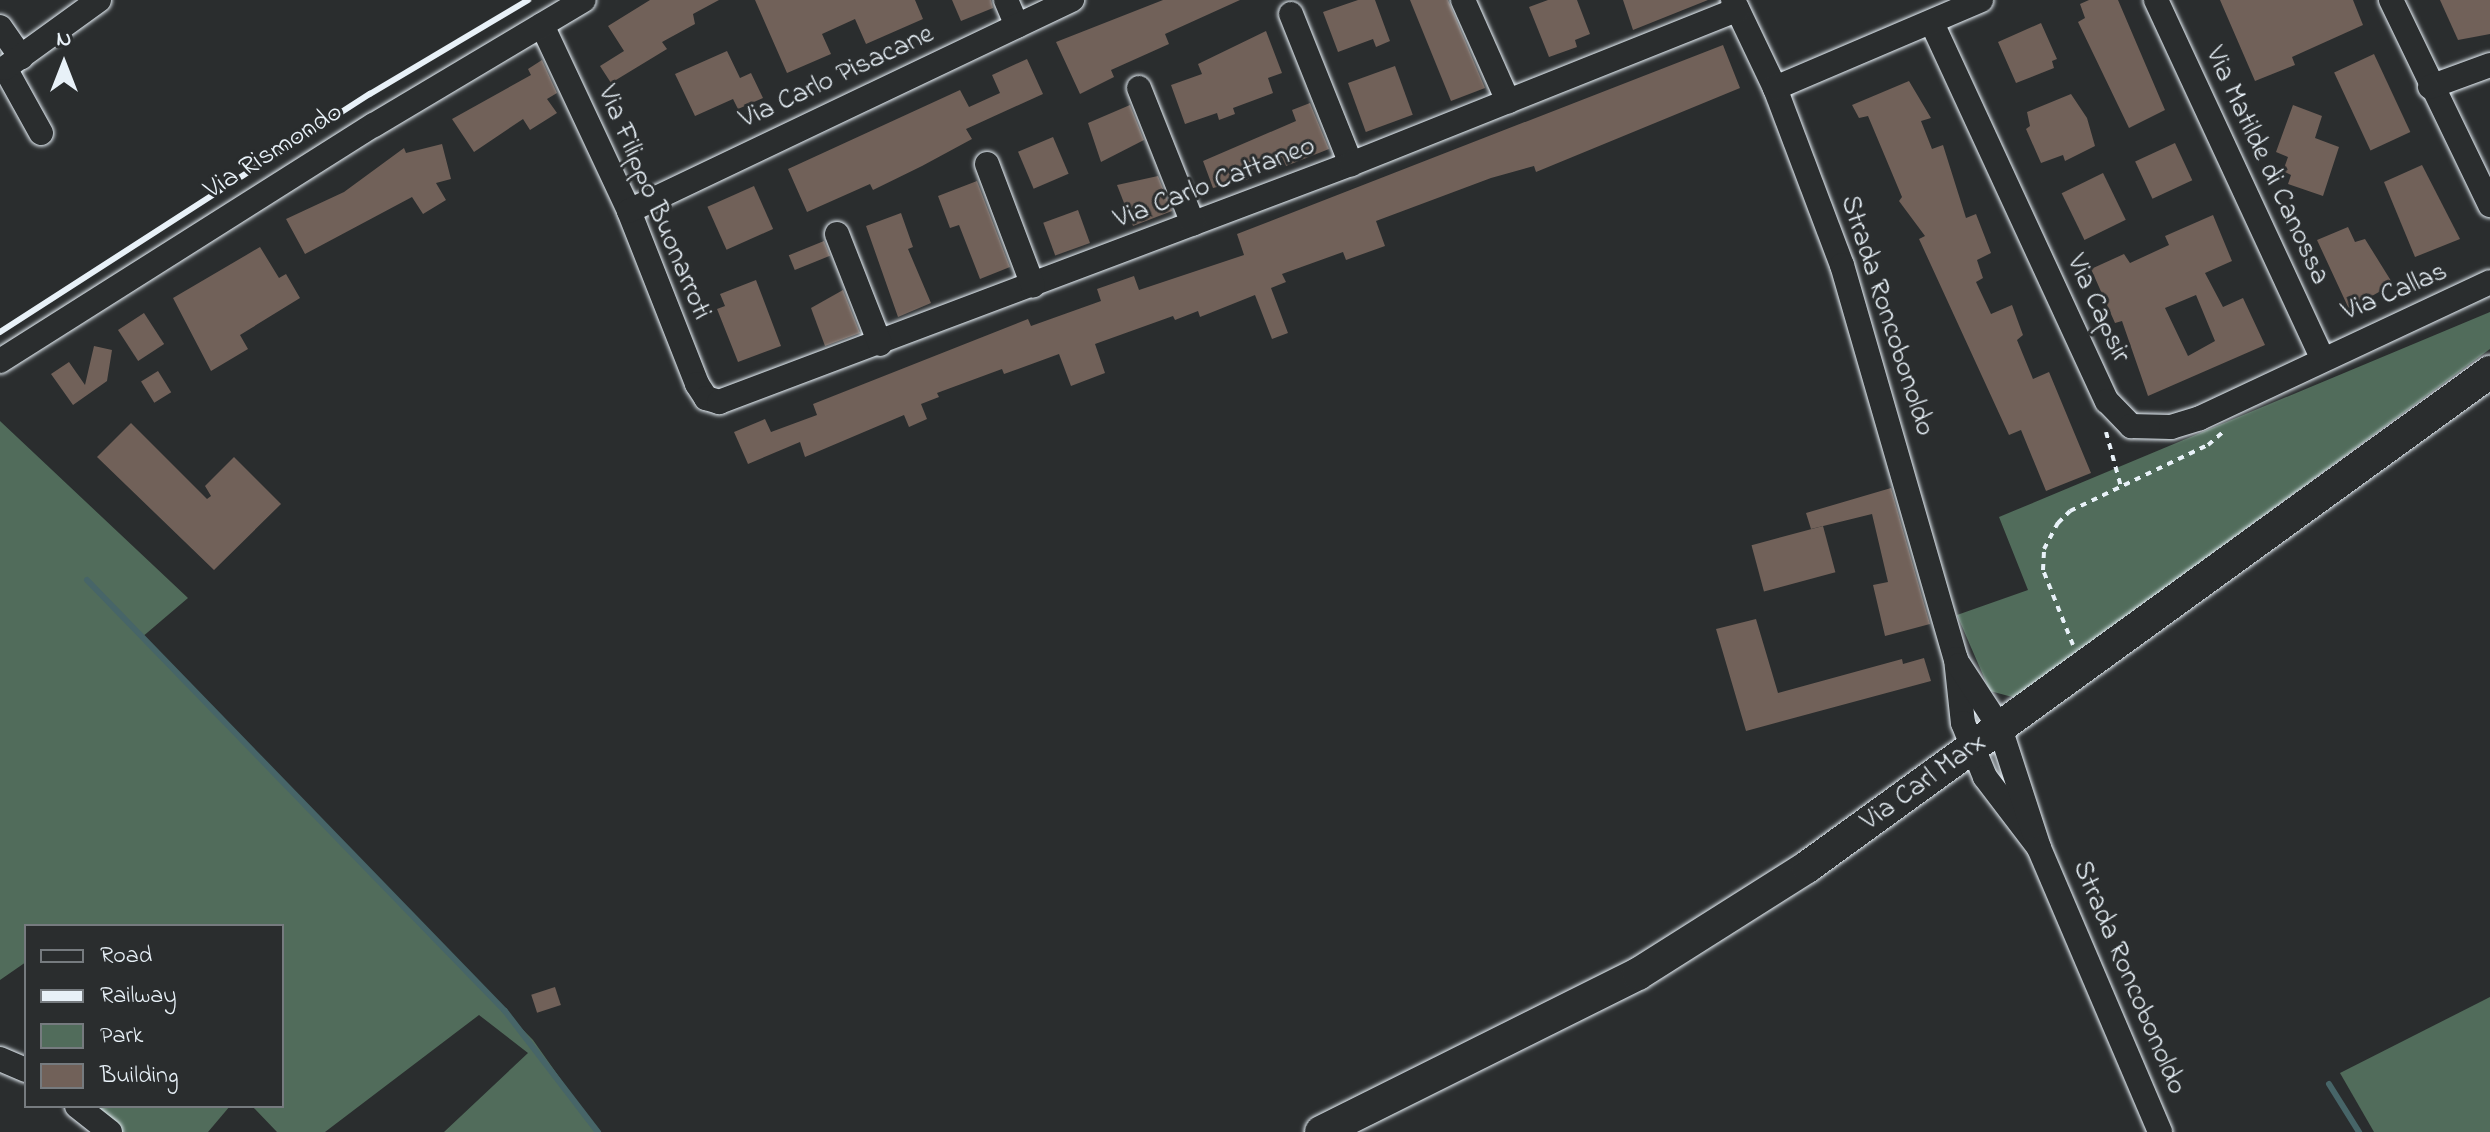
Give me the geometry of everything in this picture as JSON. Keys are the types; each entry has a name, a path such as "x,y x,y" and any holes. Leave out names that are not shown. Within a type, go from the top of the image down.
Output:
{"main road":[{"name":"Via Carl Marx","path":"1321,1132 1638,974 1807,867 2490,372"}],"street":[{"path":"41,133 5,68 99,0"},
{"name":"Via Rismondo","path":"0,361 584,0"},
{"path":"1006,0 1017,26"},
{"name":"Via Carlo Pisacane","path":"629,211 1072,0"},
{"path":"1463,0 1508,101"},
{"path":"1775,88 1981,0"},
{"name":"Via Matilde di Canossa","path":"2156,0 2322,357"},
{"path":"2391,0 2430,87 2490,205"},
{"name":"Via Carlo Cattaneo","path":"712,402 734,400 1351,164 1735,5"},
{"name":"Strada Roncobonoldo","path":"1735,5 1775,88 1847,280 1956,659 1963,723 1985,777 2039,848"},
{"path":"1291,14 1351,164"},
{"name":"Via Capsir","path":"1932,23 2115,412"},
{"name":"Via Filippo Buonarroti","path":"542,25 629,211 697,384 712,402"},
{"path":"0,27 21,57"},
{"path":"2430,87 2490,65"},
{"path":"1139,88 1193,224"},
{"path":"987,164 1033,286"},
{"path":"837,234 880,344"},
{"name":"Via Callas","path":"2322,357 2490,282"},
{"path":"2115,412 2141,429 2171,427 2223,407 2322,357"},
{"name":"Strada Roncobonoldo","path":"1956,659 2000,728 2039,848 2160,1132"},
{"path":"0,1059 24,1069"},
{"path":"80,1108 110,1132"}],"path":[{"path":"2076,650 2043,570 2044,549 2070,511 2218,439 2228,425 2223,407"},
{"path":"2115,412 2106,439 2121,487"}],"green space":[{"path":"2490,312 2490,349 2016,698 1990,691 1957,615 2028,590 1999,517"},
{"path":"0,421 188,598 141,638 533,1040 598,1132 444,1132 528,1053 479,1015 325,1132 277,1132 254,1108 284,1108 284,924 24,924 24,963 0,980"},
{"path":"2490,997 2490,1132 2374,1132 2340,1073"},
{"path":"78,1108 228,1108 208,1132 108,1132"}],"building":[{"path":"650,0 719,0 693,14 695,24 662,42 667,49 611,83 600,66 624,51 608,26"},
{"path":"755,0 915,0 923,19 866,44 855,19 822,34 831,54 787,73"},
{"path":"952,0 991,0 993,8 961,21"},
{"path":"1163,0 1240,0 1165,34 1169,44 1111,70 1114,77 1080,94 1056,42"},
{"path":"1358,0 1375,0 1390,41 1376,47 1373,39 1338,52 1323,12"},
{"path":"1410,0 1448,0 1485,88 1451,101"},
{"path":"1548,0 1577,0 1590,34 1575,40 1577,47 1549,57 1529,7"},
{"path":"1623,0 1708,0 1633,30"},
{"path":"2089,0 2118,0 2165,110 2129,128 2078,22 2085,18 2080,4"},
{"path":"2220,0 2353,0 2363,25 2292,57 2295,65 2255,81"},
{"path":"2440,0 2490,0 2490,34 2458,40"},
{"path":"2041,23 2057,59 2052,61 2054,68 2016,83 1998,42"},
{"path":"1266,31 1282,73 1268,78 1273,93 1233,108 1235,114 1219,120 1217,113 1185,124 1171,85 1202,74 1198,64"},
{"path":"1723,45 1740,88 1536,172 1534,166 1491,178 1376,221 1385,246 1346,260 1343,252 1282,274 1286,282 1271,288 1288,333 1272,339 1255,295 1200,317 1198,311 1175,320 1173,316 1095,344 1105,373 1071,386 1059,354 1004,374 1002,369 937,393 939,397 921,404 927,419 909,427 904,415 805,457 800,442 748,464 734,432 765,419 771,432 817,415 813,404 1028,319 1031,326 1101,301 1097,289 1134,276 1139,290 1244,255 1237,234"},
{"path":"727,51 740,78 751,73 763,98 738,109 733,99 695,116 675,74"},
{"path":"2374,54 2410,132 2370,151 2334,73"},
{"path":"1027,59 1043,94 966,129 972,139 922,166 873,190 870,184 807,212 788,169 960,90 969,107 1000,93 992,75"},
{"path":"542,60 557,93 547,99 557,113 530,130 523,119 474,152 452,119 531,75 528,69"},
{"path":"1395,66 1413,115 1366,132 1348,83"},
{"path":"1909,81 1931,118 1921,121 1932,149 1943,145 1966,218 1976,214 1991,253 1977,260 1983,278 1976,282 1991,314 2012,305 2023,335 2017,340 2033,379 2049,372 2091,473 2046,491 2021,430 2009,435 1919,239 1925,236 1899,201 1902,197 1868,116 1859,118 1852,105"},
{"path":"2071,94 2087,118 2095,146 2065,161 2063,155 2041,163 2026,129 2030,126 2027,112"},
{"path":"1310,103 1329,149 1286,166 1282,157 1246,172 1249,179 1213,188 1203,161 1296,121 1292,110"},
{"path":"1130,105 1144,140 1101,162 1088,123"},
{"path":"2293,105 2322,116 2315,138 2339,147 2323,196 2288,184 2291,175 2283,171 2288,157 2276,152"},
{"path":"1053,137 1069,174 1034,189 1018,152"},
{"path":"2175,143 2192,180 2152,199 2135,162"},
{"path":"442,144 451,179 436,183 446,200 423,214 412,197 305,254 286,219 344,192 404,148 406,153"},
{"path":"2422,165 2460,239 2415,257 2384,182"},
{"path":"2103,173 2126,220 2084,240 2062,193"},
{"path":"1158,176 1172,211 1133,226 1117,185"},
{"path":"977,181 1010,267 980,279 959,225 950,228 938,196"},
{"path":"754,186 773,229 727,250 707,207"},
{"path":"1078,210 1090,243 1055,256 1043,223"},
{"path":"901,213 913,247 908,249 931,303 898,317 866,226"},
{"path":"2213,215 2232,261 2205,273 2223,307 2243,298 2265,345 2148,396 2122,321 2115,323 2091,269 2124,254 2130,263 2169,245 2165,236","holes":["2196,295 2215,341 2188,356 2165,308"]},
{"path":"2348,227 2355,242 2365,239 2393,284 2349,309 2317,240"},
{"path":"824,241 830,256 795,270 789,255"},
{"path":"260,247 279,278 286,274 300,298 240,335 248,349 211,371 173,298"},
{"path":"756,280 781,346 738,362 717,309 725,306 720,294"},
{"path":"843,290 860,333 825,346 811,308"},
{"path":"144,313 164,344 138,361 118,330"},
{"path":"94,346 112,350 107,381 73,405 51,374 69,362 85,385"},
{"path":"158,371 171,392 154,403 141,382"},
{"path":"131,423 207,499 211,496 205,486 234,457 281,504 214,570 97,457"},
{"path":"1891,488 1930,624 1885,636 1873,585 1888,582 1872,514 1811,529 1806,513"},
{"path":"1823,526 1835,572 1764,592 1752,545"},
{"path":"1756,619 1778,693 1902,659 1903,664 1924,658 1931,681 1746,731 1716,629"},
{"path":"555,987 561,1005 537,1013 531,995"}],"waterway":[{"path":"87,580 505,1011 598,1132"},
{"path":"2329,1084 2359,1132"}],"railway":[{"path":"0,332 370,94 528,0"}]}
